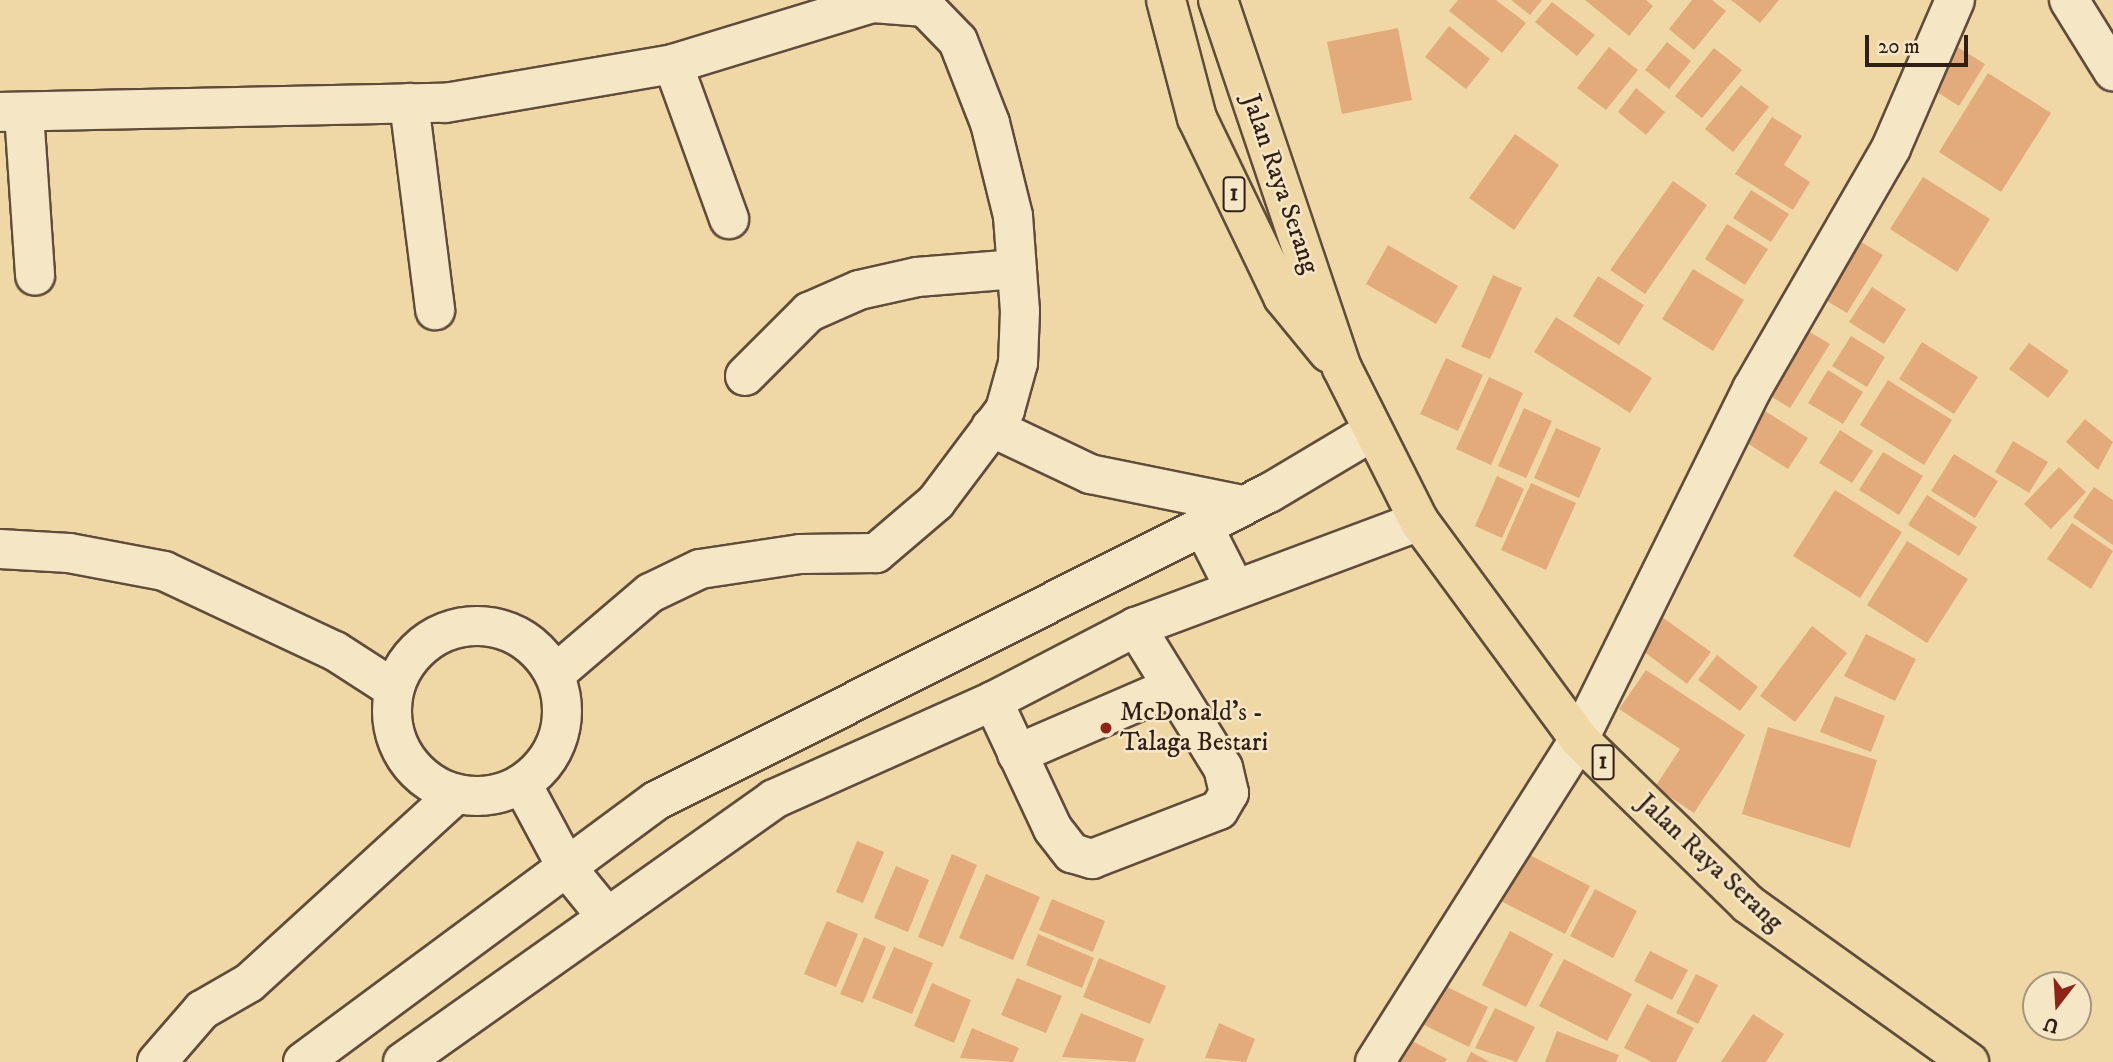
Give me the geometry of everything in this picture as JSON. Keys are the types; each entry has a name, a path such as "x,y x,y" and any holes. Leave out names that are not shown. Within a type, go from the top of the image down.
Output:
{"highway":[{"name":"Jalan Raya Serang","path":"1166,0 1197,118 1283,297 1342,368"},
{"name":"Jalan Raya Serang","path":"1218,0 1342,368 1419,521 1580,739 1748,904 1969,1062"}],"street":[{"path":"1374,1062 1580,739 1752,389 1891,148 1955,0"},
{"path":"2069,0 2113,71"},
{"path":"35,276 12,112 409,103 673,64 873,3 925,7 958,41 990,124 1013,216 1017,270 1018,363 1005,410 936,502 876,553 800,554 700,569 650,593 555,674"},
{"path":"673,64 729,219"},
{"path":"409,103 435,310"},
{"path":"745,376 808,312 859,290 917,277 1017,270"},
{"path":"991,428 1090,474 1242,505"},
{"path":"303,1062 656,801 735,757 1242,505 1373,430"},
{"path":"403,1062 774,799 993,701 1136,627 1234,587 1419,521"},
{"path":"1202,524 1234,587"},
{"path":"0,549 69,553 164,571 335,651 394,690"},
{"path":"463,626 496,627 527,640 555,674 563,696 561,731 547,762 522,785 490,796 456,793 426,779 403,754 392,723 394,690 408,660 432,637 463,626"},
{"path":"993,701 1059,840 1086,858 1219,810 1229,793 1223,768 1136,627"},
{"path":"1017,754 1172,687"},
{"path":"522,785 567,868 607,917"},
{"path":"157,1062 169,1041 202,1010 249,983 456,793"}],"building":[{"path":"1458,0 1496,0 1526,23 1502,53 1449,11"},
{"path":"1511,0 1542,0 1530,15"},
{"path":"1585,0 1646,0 1653,6 1629,36"},
{"path":"1692,0 1712,0 1726,11 1694,50 1669,29"},
{"path":"1731,0 1779,0 1760,23"},
{"path":"1552,2 1595,35 1577,56 1535,22"},
{"path":"1449,26 1490,59 1466,89 1425,57"},
{"path":"1398,28 1412,100 1342,114 1327,42"},
{"path":"1667,42 1691,61 1669,89 1645,70"},
{"path":"1951,43 1985,64 1959,106 1926,85"},
{"path":"1609,47 1638,70 1606,110 1577,88"},
{"path":"1714,48 1742,70 1702,118 1675,96"},
{"path":"1988,73 2051,113 2001,192 1939,152"},
{"path":"1741,85 1769,107 1733,152 1705,129"},
{"path":"1636,88 1665,112 1646,135 1618,112"},
{"path":"1772,117 1802,136 1784,165 1810,182 1793,210 1735,174"},
{"path":"1515,134 1559,165 1514,230 1469,198"},
{"path":"1923,177 1990,219 1957,272 1890,229"},
{"path":"1673,181 1707,205 1645,294 1610,270"},
{"path":"1751,190 1789,214 1771,242 1733,218"},
{"path":"1727,224 1768,249 1745,285 1705,259"},
{"path":"1846,233 1883,255 1847,313 1810,291"},
{"path":"1388,245 1458,286 1436,324 1366,284"},
{"path":"1693,269 1744,300 1713,351 1662,319"},
{"path":"1493,275 1522,288 1490,359 1461,347"},
{"path":"1598,276 1644,305 1619,345 1573,316"},
{"path":"1872,287 1906,309 1884,344 1849,322"},
{"path":"1556,317 1652,378 1630,413 1534,352"},
{"path":"1798,325 1830,344 1790,408 1759,389"},
{"path":"1851,336 1885,357 1867,387 1832,366"},
{"path":"1922,342 1978,377 1954,414 1899,379"},
{"path":"2029,343 2069,371 2048,398 2009,369"},
{"path":"1446,358 1483,375 1458,431 1420,414"},
{"path":"1828,370 1863,392 1843,424 1808,403"},
{"path":"1489,377 1523,393 1491,465 1456,449"},
{"path":"1888,380 1952,420 1924,465 1860,425"},
{"path":"1524,408 1552,421 1526,478 1498,466"},
{"path":"1763,410 1808,438 1788,469 1744,441"},
{"path":"2085,419 2113,442 2098,470 2066,442"},
{"path":"1556,428 1601,448 1579,498 1534,478"},
{"path":"1840,430 1873,451 1852,483 1819,463"},
{"path":"2013,441 2048,462 2029,493 1995,472"},
{"path":"1883,452 1923,476 1899,515 1859,490"},
{"path":"1954,454 1998,481 1975,518 1931,491"},
{"path":"2059,467 2086,492 2051,529 2024,504"},
{"path":"1497,476 1524,489 1502,538 1475,526"},
{"path":"1531,483 1576,503 1546,570 1501,550"},
{"path":"2094,487 2113,500 2113,545 2073,517"},
{"path":"1835,490 1902,532 1860,598 1793,556"},
{"path":"1927,495 1977,527 1959,556 1908,525"},
{"path":"2072,523 2113,551 2091,589 2047,559"},
{"path":"1907,541 1968,579 1927,643 1867,605"},
{"path":"1662,617 1711,652 1687,684 1639,648"},
{"path":"1812,626 1847,653 1795,722 1760,696"},
{"path":"1866,634 1916,659 1895,701 1844,676"},
{"path":"1717,655 1758,687 1740,711 1698,680"},
{"path":"1646,670 1745,735 1694,813 1655,787 1680,749 1619,709"},
{"path":"1835,696 1885,716 1871,752 1820,732"},
{"path":"1768,727 1877,760 1850,848 1742,814"},
{"path":"857,841 884,852 863,903 836,892"},
{"path":"1526,853 1590,886 1565,934 1501,901"},
{"path":"952,854 977,865 943,947 918,937"},
{"path":"896,866 929,880 908,932 874,918"},
{"path":"986,874 1040,897 1013,960 959,938"},
{"path":"1595,889 1637,911 1613,958 1570,936"},
{"path":"1052,899 1105,921 1093,952 1039,930"},
{"path":"827,921 858,934 836,987 804,974"},
{"path":"1510,931 1553,954 1526,1007 1482,985"},
{"path":"1038,934 1094,958 1082,988 1026,965"},
{"path":"864,937 886,947 863,1003 840,994"},
{"path":"894,947 933,963 912,1014 872,998"},
{"path":"1650,951 1688,970 1672,1000 1634,981"},
{"path":"1099,958 1166,986 1150,1024 1083,997"},
{"path":"1564,959 1632,994 1607,1041 1539,1006"},
{"path":"1696,974 1718,985 1698,1024 1676,1013"},
{"path":"1017,978 1062,996 1046,1033 1001,1015"},
{"path":"932,983 971,1000 954,1043 914,1026"},
{"path":"1443,985 1488,1007 1469,1047 1424,1025"},
{"path":"1647,1004 1694,1028 1676,1062 1652,1062 1624,1048"},
{"path":"1495,1008 1535,1027 1517,1062 1475,1048"},
{"path":"1081,1013 1144,1039 1135,1062 1062,1057"},
{"path":"1753,1014 1784,1034 1766,1062 1721,1062"},
{"path":"1219,1023 1255,1039 1246,1062 1205,1058"},
{"path":"972,1028 1019,1048 1013,1062 960,1058"},
{"path":"1557,1031 1619,1055 1616,1062 1545,1062"},
{"path":"1412,1041 1447,1059 1445,1062 1401,1062"},
{"path":"1471,1052 1490,1062 1466,1062"}],"place":[{"name":"McDonald's - Talaga Bestari","path":"1106,728"}]}
